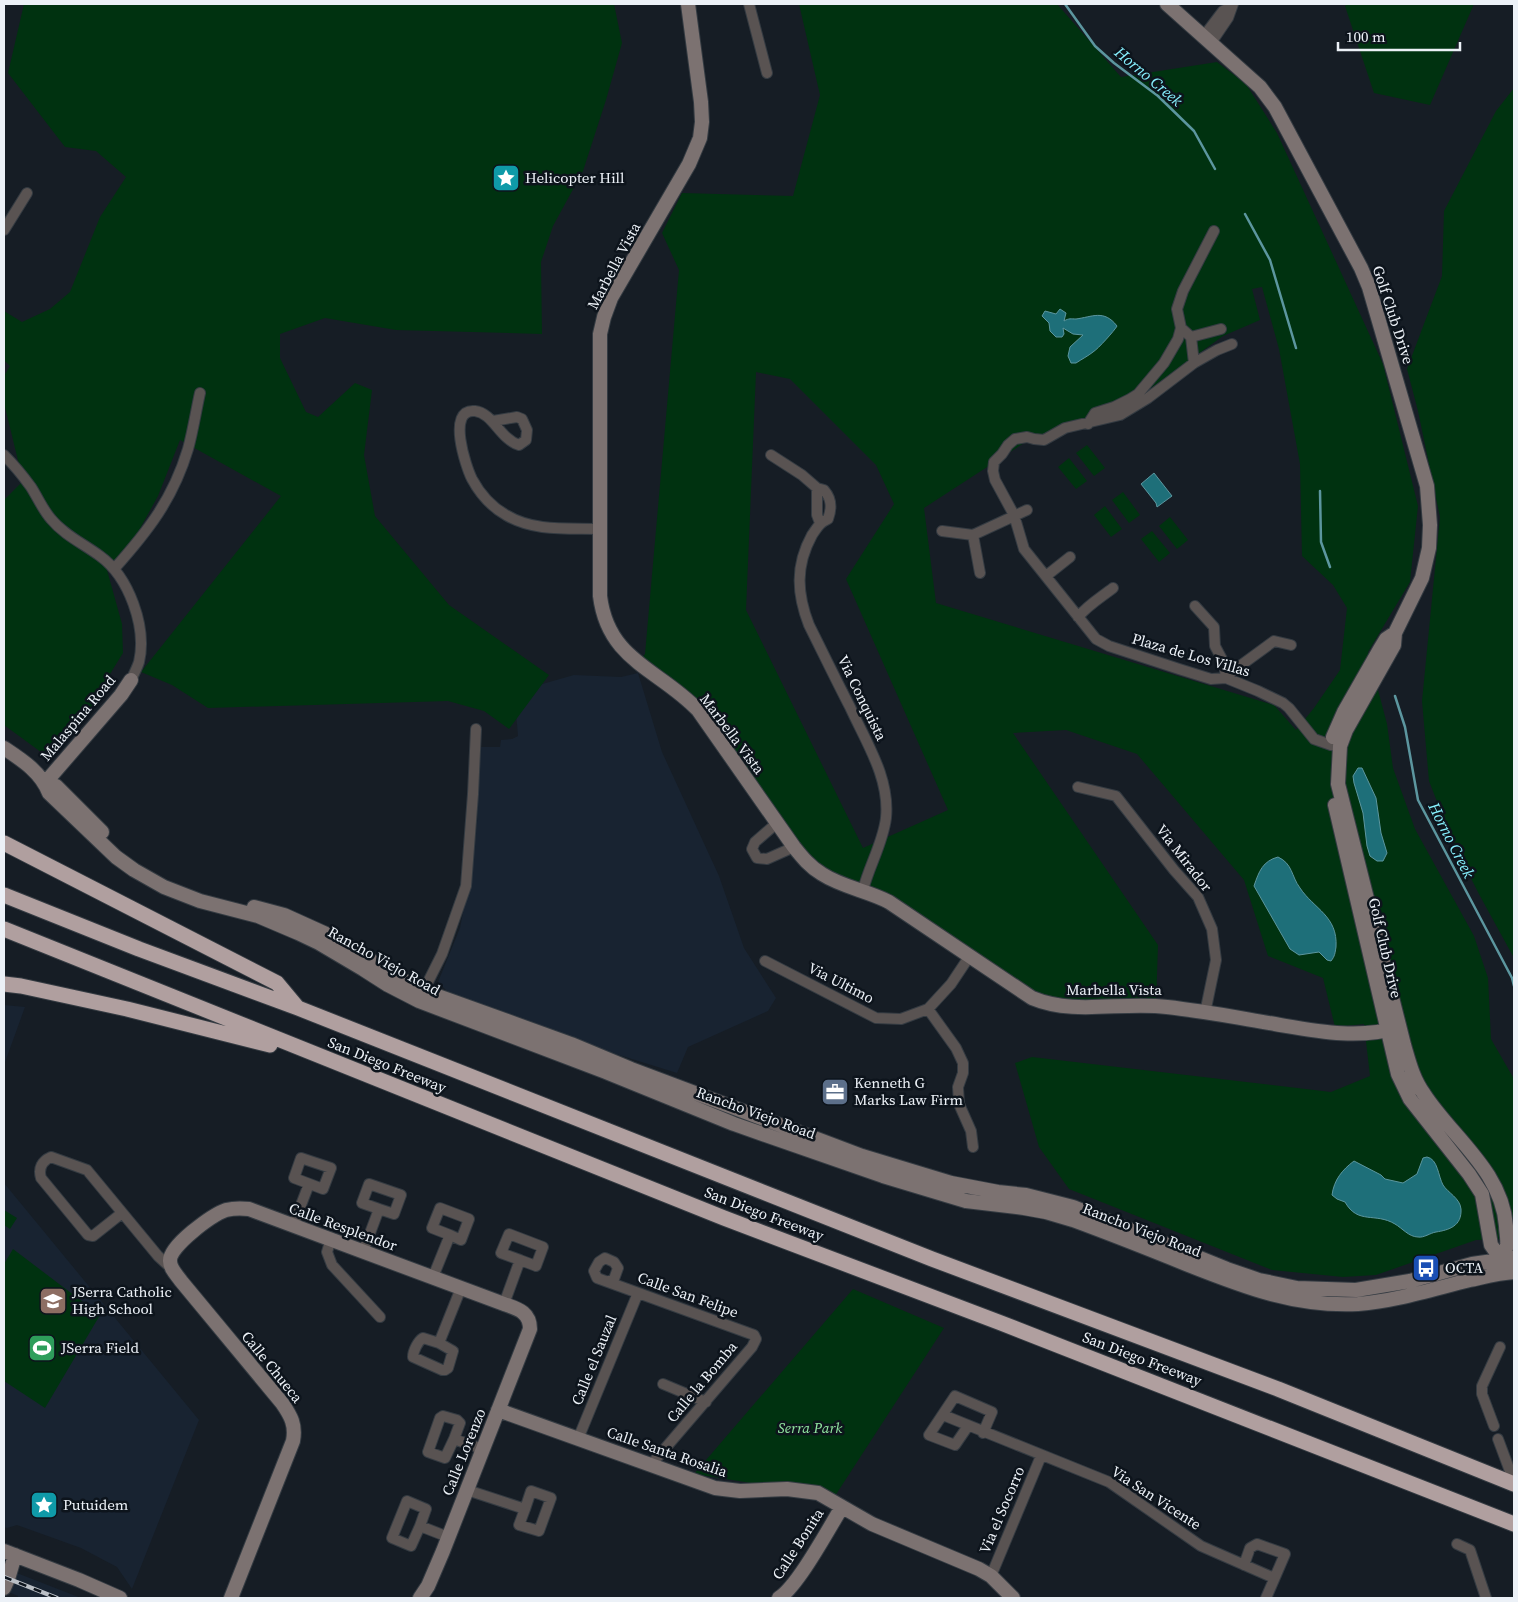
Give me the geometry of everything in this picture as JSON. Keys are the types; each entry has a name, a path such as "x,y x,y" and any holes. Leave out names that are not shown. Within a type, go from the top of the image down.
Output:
{"highway":[{"path":"4,843 277,983 298,1008"},
{"name":"San Diego Freeway","path":"4,895 298,1008 932,1259 1278,1389 1514,1483"},
{"name":"San Diego Freeway","path":"4,929 724,1218 1001,1323 1514,1524"},
{"path":"4,984 22,986 127,1009 328,1060"}],"street":[{"name":"Marbella Vista","path":"688,4 701,102 701,130 694,155 612,298 602,325 600,341 601,604 607,625 613,637 631,658 685,698 698,710 794,847 809,865 823,875 890,902 1026,994 1050,1005 1072,1008 1156,1006 1343,1034 1360,1034 1393,1029"},
{"path":"749,4 767,73"},
{"name":"Golf Club Drive","path":"1167,4 1260,87 1275,106 1362,268 1427,486 1430,525 1429,548 1422,578 1395,633 1394,645 1335,746 1338,784 1393,1029 1398,1074 1410,1099 1470,1174 1482,1194 1491,1245 1508,1266"},
{"path":"1207,40 1223,11 1232,5"},
{"path":"4,230 27,192"},
{"path":"1088,424 1095,413 1114,408 1138,394 1164,363 1178,339 1181,328 1177,309 1183,291 1214,231"},
{"path":"1181,328 1191,336 1194,363"},
{"path":"1191,336 1221,329"},
{"path":"1088,424 1120,415 1136,406 1194,363 1232,344"},
{"path":"114,569 158,516 176,483 188,447 200,393"},
{"path":"493,421 475,411 467,413 460,420 459,428 466,466 472,480 490,503 506,515 531,526 546,528 600,528"},
{"name":"Plaza de Los Villas","path":"1088,424 1065,428 1044,440 1027,437 1015,439 994,462 995,480 1014,515 1022,546 1092,635 1109,646 1211,679 1226,678 1283,703 1294,712 1311,737 1319,742 1335,746"},
{"name":"Malaspina Road","path":"4,455 31,487 52,520 68,535 102,557 114,569 125,584 131,597 139,630 139,662 131,680 121,695 45,783"},
{"name":"Via Conquista","path":"771,455 802,475 817,488 817,515 820,523 808,543 800,566 799,589 802,607 881,774 886,794 885,826 863,890"},
{"path":"942,531 973,535 1027,510"},
{"path":"973,535 980,573"},
{"path":"1046,576 1070,557"},
{"path":"1078,617 1086,607 1113,588"},
{"path":"1195,606 1214,627 1215,646 1224,663 1226,678"},
{"path":"1226,678 1232,671 1274,641 1291,645"},
{"path":"421,996 442,954 466,886 474,794 476,729"},
{"name":"Rancho Viejo Road","path":"4,748 26,763 45,783 56,786 116,844 140,863 170,880 326,934 395,976 421,996 571,1044 631,1070 862,1156 951,1183 1026,1195 1073,1207 1234,1271 1279,1285 1319,1290 1356,1290 1410,1281 1472,1264 1508,1266"},
{"name":"Via Mirador","path":"1078,786 1116,796 1174,870 1198,897 1212,929 1216,960 1205,1013"},
{"path":"777,823 755,842 752,849 757,858 767,859 794,847"},
{"name":"Via Ultimo","path":"765,961 876,1018 901,1019 928,1009 951,984 969,957"},
{"path":"928,1009 956,1048 963,1063 963,1073 958,1087 959,1104 971,1132 973,1147"},
{"name":"Calle Chueca","path":"122,1213 93,1236 88,1235 41,1178 39,1171 42,1164 51,1157 87,1170 158,1256 172,1269 282,1403 290,1414 295,1427 293,1441 231,1598"},
{"path":"301,1158 331,1168 323,1189 309,1184 294,1178 301,1158"},
{"path":"293,1226 309,1184"},
{"path":"369,1184 401,1195 394,1214 379,1209 362,1203 369,1184"},
{"name":"Calle Resplendor","path":"172,1269 170,1261 171,1252 199,1227 225,1210 233,1208 249,1209 504,1304 523,1312 527,1316"},
{"path":"363,1252 379,1209"},
{"path":"433,1277 450,1235"},
{"path":"331,1239 327,1252 332,1265 380,1317"},
{"path":"504,1304 520,1260"},
{"name":"Calle San Felipe","path":"608,1282 754,1335 756,1339"},
{"path":"439,1343 461,1288"},
{"name":"Calle el Sauzal","path":"578,1439 638,1293"},
{"name":"Calle Lorenzo","path":"420,1598 428,1586 530,1329 530,1322 527,1316"},
{"path":"426,1338 439,1343 453,1351 448,1368 445,1370 416,1359 413,1354 420,1339 426,1338"},
{"name":"Calle la Bomba","path":"650,1466 752,1347 756,1339"},
{"path":"1494,1426 1482,1394 1482,1386 1500,1347"},
{"path":"663,1384 706,1402"},
{"path":"968,1426 955,1445 929,1435 956,1396 992,1412 983,1432"},
{"name":"Calle Santa Rosalia","path":"498,1410 715,1488 740,1491 787,1489 818,1493 875,1526 979,1569 991,1576 1011,1598"},
{"name":"Via San Vicente","path":"943,1415 1108,1482 1201,1546 1274,1578"},
{"path":"454,1439 482,1449"},
{"path":"1498,1439 1514,1483"},
{"name":"Via el Socorro","path":"991,1576 1041,1456"},
{"path":"467,1490 525,1509"},
{"name":"Calle Bonita","path":"779,1598 784,1595 798,1577 842,1507"},
{"path":"420,1526 448,1537"},
{"path":"1244,1565 1250,1548 1257,1544 1284,1554 1266,1598"},
{"path":"1457,1544 1470,1550 1486,1598"},
{"path":"4,1588 8,1579 10,1553 120,1598"}],"shaded area":[{"path":"638,673 662,752 719,876 744,948 776,998 768,1011 688,1047 677,1073 603,1050 540,1025 449,993 438,982 460,928 471,871 477,824 480,747 500,747 501,740 512,739 518,736 516,713 539,685 574,675 621,677"},
{"path":"4,1005 25,1007 4,1065"},
{"name":"JSerra Catholic High School","path":"4,1183 199,1420 132,1589 117,1567 81,1548 17,1525 4,1527"},
{"path":"4,1568 81,1598 18,1597 4,1590"}],"green space":[{"path":"24,4 614,4 622,43 606,100 583,171 553,226 541,262 542,334 396,330 325,318 280,334 280,358 306,412 318,417 355,383 372,390 364,455 375,516 449,605 549,675 509,729 484,711 448,701 208,708 172,685 141,672 281,496 180,440 158,496 132,543 107,570 122,624 123,653 110,674 100,701 45,755 4,725 4,500 23,481 4,403 4,376 10,366 4,360 4,311 22,322 50,309 70,292 100,217 126,177 96,151 65,147 8,73"},
{"path":"799,4 1057,4 1121,77 1217,62 1246,84 1277,133 1383,364 1418,506 1410,582 1368,652 1387,724 1393,768 1415,829 1474,936 1488,978 1491,1039 1514,1079 1514,1239 1476,1240 1376,1275 1343,1277 1272,1270 1069,1189 1039,1147 1015,1063 1032,1057 1331,1092 1370,1076 1364,1024 1335,1027 1323,978 1268,956 1244,880 1137,754 1066,730 1013,733 1158,945 1156,1006 1050,1005 889,902 823,875 698,710 638,663 645,654 679,270 662,233 682,193 793,196 820,95","holes":["1262,287 1279,349 1300,464 1302,556 1333,585 1347,608 1340,670 1314,708 1296,730 1274,705 936,603 924,508 1024,443 1122,409 1223,336 1260,320 1252,289","756,372 790,379 876,465 894,504 846,579 948,810 863,848 746,610"]},
{"path":"1347,4 1474,4 1430,105 1374,93 1345,6"},
{"path":"1514,88 1514,958 1454,845 1429,781 1422,701 1440,517 1418,411 1407,369 1442,276 1444,211 1496,111"},
{"path":"1087,445 1105,468 1094,476 1076,453"},
{"path":"1069,458 1087,481 1076,489 1058,467"},
{"path":"1123,492 1140,515 1129,523 1112,500"},
{"path":"1105,506 1122,529 1111,537 1094,515"},
{"path":"1170,517 1188,540 1177,549 1159,526"},
{"path":"1152,531 1170,553 1159,562 1141,539"},
{"path":"4,1210 17,1218 10,1229 4,1225"},
{"name":"JSerra Field","path":"13,1249 100,1315 45,1408 4,1381 4,1264"},
{"name":"Serra Park","path":"853,1289 944,1328 835,1496 694,1474"}],"water":[{"path":"1060,309 1066,313 1064,321 1098,315 1107,317 1117,326 1089,355 1076,363 1071,363 1068,356 1070,347 1083,335 1073,334 1063,328 1064,334 1062,337 1056,337 1050,331 1049,323 1042,316 1045,311 1056,314"},
{"path":"1154,473 1172,496 1157,507 1141,484"},
{"path":"1358,768 1362,768 1376,798 1381,833 1387,853 1383,861 1377,861 1370,856 1367,846 1363,813 1353,776"},
{"path":"1278,857 1286,863 1300,888 1329,920 1336,936 1336,947 1331,961 1327,960 1319,952 1299,955 1290,949 1254,886 1262,867"},
{"path":"1427,1157 1433,1161 1445,1188 1460,1205 1461,1215 1457,1223 1446,1230 1422,1237 1415,1237 1388,1221 1361,1216 1355,1213 1345,1202 1332,1195 1339,1176 1354,1161 1385,1179 1403,1183 1417,1174 1423,1158"}],"waterway":[{"name":"Horno Creek","path":"1065,4 1095,46 1114,63 1158,96 1194,131 1215,169"},
{"name":"Horno Creek","path":"1245,214 1270,260 1296,348"},
{"name":"Horno Creek","path":"1320,491 1321,542 1330,567"},
{"name":"Horno Creek","path":"1395,696 1405,727 1418,800 1512,978 1514,986"}],"railway":[{"path":"4,1577 57,1598"}],"place":[{"name":"Helicopter Hill","path":"506,178"},
{"name":"Kenneth G Marks Law Firm","path":"835,1092"},
{"name":"OCTA","path":"1426,1268"},
{"name":"JSerra Catholic High School","path":"53,1301"},
{"name":"JSerra Field","path":"42,1348"},
{"name":"Putuidem","path":"44,1505"}]}
